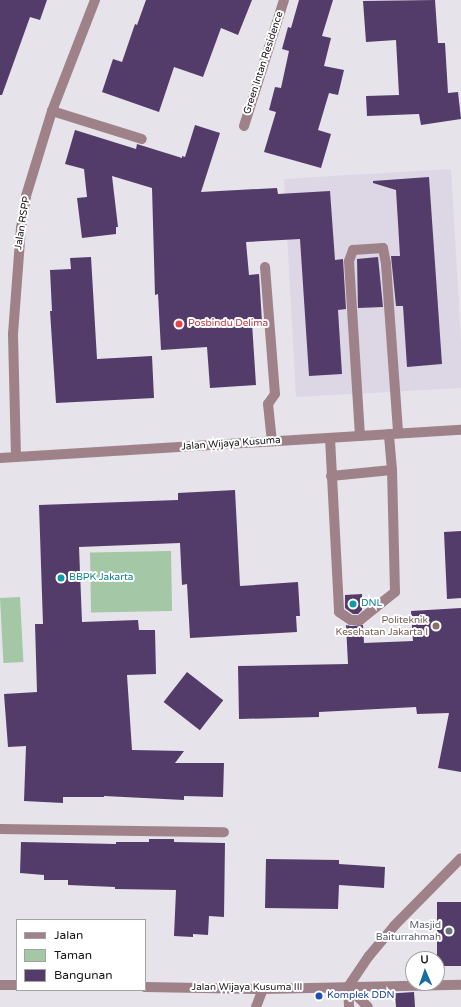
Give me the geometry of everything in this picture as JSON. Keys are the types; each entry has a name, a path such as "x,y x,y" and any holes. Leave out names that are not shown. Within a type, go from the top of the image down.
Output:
{"street":[{"name":"Jalan RSPP","path":"16,457 13,334 21,228 26,196 52,111 95,0"},
{"name":"Green Intan Residence","path":"244,126 284,0"},
{"path":"52,111 142,139"},
{"path":"330,438 339,612 351,620 360,620 395,592 392,470 394,434 386,264 383,248 353,250 349,261 360,436"},
{"path":"265,267 275,394 268,404 272,441"},
{"name":"Jalan Wijaya Kusuma","path":"0,458 461,430"},
{"path":"331,476 392,470"},
{"path":"0,830 224,832"},
{"path":"349,1007 348,987 369,956 394,926 461,858"},
{"path":"0,985 16,985"},
{"name":"Jalan Wijaya Kusuma III","path":"146,987 263,989 461,985"},
{"path":"348,987 368,1007"},
{"path":"256,1007 263,989"}],"shaded area":[{"path":"451,169 461,341 461,388 296,397 284,179"}],"green space":[{"path":"171,551 172,611 91,612 90,552"},
{"path":"20,597 23,662 3,663 0,598"}],"building":[{"path":"0,0 47,0 40,20 30,17 2,95 0,95"},
{"path":"146,0 252,0 238,35 221,28 203,77 174,67 159,112 102,92 113,59 122,62 135,24 137,25"},
{"path":"299,0 333,0 322,36 331,38 324,66 344,70 338,95 329,93 318,130 331,134 321,168 264,152 276,112 269,110 275,87 281,88 289,51 282,49 288,27 291,28"},
{"path":"435,0 438,43 445,43 448,93 458,92 461,119 421,125 419,114 367,116 366,96 399,95 396,40 366,42 363,1"},
{"path":"195,125 220,133 201,192 277,188 278,194 330,191 335,260 343,259 346,309 338,310 342,374 309,376 300,239 246,242 249,275 259,274 262,322 252,323 256,385 210,388 207,347 161,350 158,294 155,295 152,188 112,176 118,227 116,227 116,234 82,238 77,198 87,197 84,169 65,164 75,130 136,149 137,144 182,158 182,156 185,157"},
{"path":"429,177 442,364 407,367 403,306 396,306 391,256 400,256 396,190 373,183 373,181"},
{"path":"91,257 97,359 152,356 154,398 56,403 50,311 52,311 50,270 71,269 70,258"},
{"path":"378,257 383,307 358,308 357,259"},
{"path":"235,490 240,586 298,582 300,616 296,616 297,632 190,638 187,584 182,585 180,543 79,547 82,622 138,620 139,630 155,630 156,674 127,675 132,750 184,751 175,763 224,763 223,797 184,796 184,800 104,796 63,797 63,803 24,801 26,746 8,747 4,694 37,692 35,624 43,624 39,505 178,500 178,493"},
{"path":"461,531 461,598 447,599 444,532"},
{"name":"DNL","path":"362,594 362,610 358,614 353,614 345,608 345,595"},
{"path":"461,608 461,772 438,768 449,713 417,714 416,707 319,712 319,717 239,719 238,666 348,664 346,625 363,625 364,643 413,641 411,611"},
{"path":"187,672 223,700 200,730 164,702"},
{"path":"149,839 174,839 174,842 225,843 224,917 209,916 208,935 193,934 193,937 174,936 176,890 115,889 115,887 68,885 68,880 44,880 44,875 20,873 21,842 116,844 116,842 149,842"},
{"path":"266,859 339,860 339,864 385,867 384,888 339,885 338,909 265,908"},
{"name":"Masjid Baiturrahmah","path":"437,902 461,902 461,966 445,966 445,951 437,951"},
{"path":"414,992 415,1007 396,1007 395,993"}],"place":[{"name":"Posbindu Delima","path":"179,324"},
{"name":"BBPK Jakarta","path":"61,578"},
{"name":"DNL","path":"353,604"},
{"name":"Politeknik Kesehatan Jakarta I","path":"436,626"},
{"name":"Masjid Baiturrahmah","path":"449,931"},
{"name":"Komplek DDN","path":"319,996"}]}
